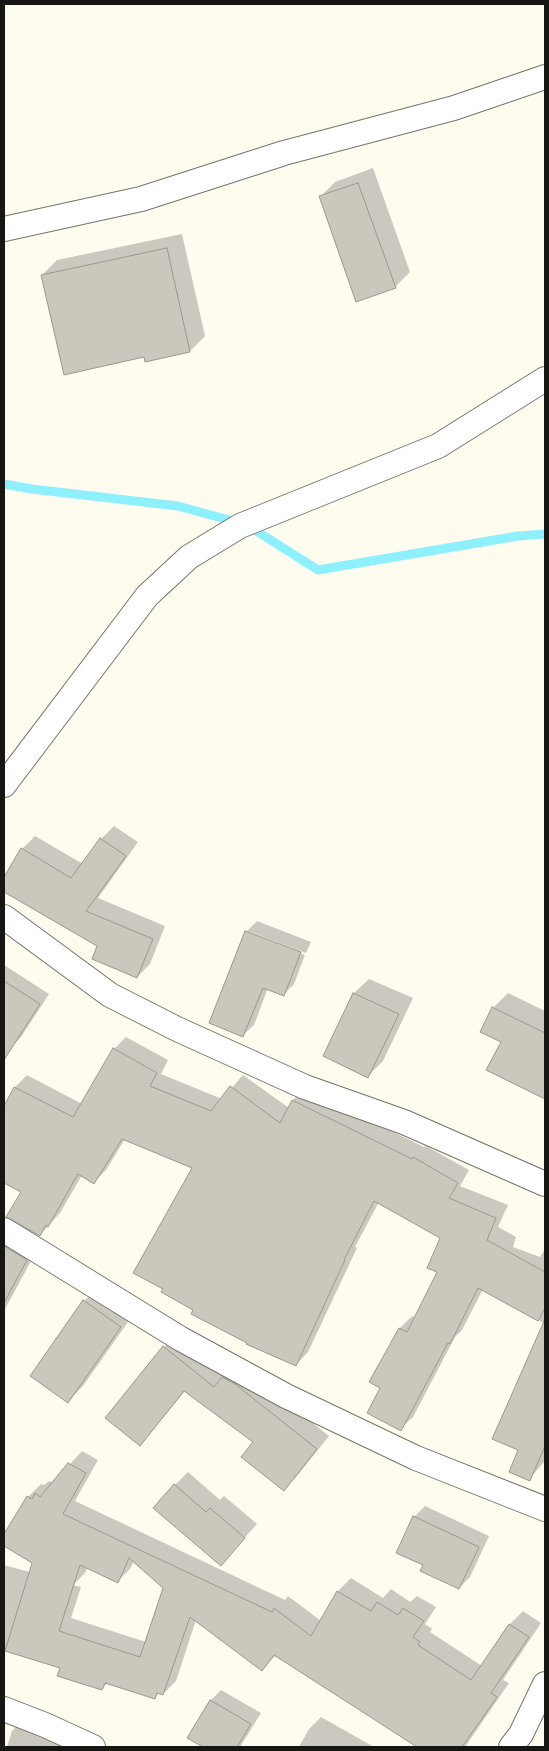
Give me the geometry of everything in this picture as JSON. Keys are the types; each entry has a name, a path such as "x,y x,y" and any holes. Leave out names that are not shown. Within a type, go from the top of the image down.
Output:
{"street":[{"path":"4,229 141,199 284,153 454,108 545,77"},
{"path":"4,785 147,596 189,557 240,526 438,446 545,379"},
{"path":"4,917 110,995 177,1029 305,1087 404,1122 545,1184"},
{"path":"4,1230 180,1339 286,1396 416,1458 545,1509"},
{"path":"512,1747 521,1734 545,1684"},
{"path":"4,1708 93,1747"}],"building":[{"path":"358,183 396,288 356,302 319,196"},
{"path":"167,248 190,352 145,362 144,357 64,375 41,275"},
{"path":"100,838 126,856 86,911 153,939 137,978 92,959 97,946 4,892 4,877 21,848 71,878"},
{"path":"245,931 301,952 284,996 263,988 243,1037 209,1023"},
{"path":"4,981 40,1004 4,1060"},
{"path":"353,993 399,1014 368,1078 323,1056"},
{"path":"492,1007 545,1033 545,1099 486,1070 501,1042 480,1032"},
{"path":"113,1048 157,1073 150,1086 211,1111 230,1086 280,1123 292,1100 412,1159 413,1157 458,1183 449,1198 496,1218 487,1240 545,1272 545,1308 538,1321 478,1288 450,1344 448,1343 401,1431 367,1413 380,1388 369,1382 399,1328 407,1332 437,1272 427,1268 440,1238 374,1201 344,1260 296,1366 246,1344 191,1314 193,1310 161,1292 163,1289 133,1273 192,1168 122,1139 94,1184 78,1174 48,1227 46,1225 40,1236 6,1217 21,1192 4,1183 4,1106 14,1087 73,1117"},
{"path":"4,1246 27,1260 4,1303"},
{"path":"83,1300 121,1327 68,1403 30,1376"},
{"path":"545,1319 545,1446 530,1481 509,1472 518,1450 492,1439"},
{"path":"163,1346 214,1387 222,1377 235,1384 317,1449 284,1491 241,1457 253,1442 184,1391 140,1446 105,1418"},
{"path":"68,1463 86,1473 63,1514 272,1612 274,1608 311,1636 337,1591 371,1611 377,1602 398,1615 403,1608 424,1621 413,1637 420,1642 418,1645 471,1680 509,1624 529,1637 491,1693 497,1697 462,1747 417,1747 274,1655 262,1671 190,1617 163,1695 157,1693 155,1699 105,1683 102,1690 57,1676 60,1668 5,1651 32,1563 4,1546 4,1534 27,1496 32,1499 35,1493 40,1497","holes":["129,1558 163,1588 140,1657 59,1631 80,1565 118,1583"]},
{"path":"174,1484 206,1512 210,1508 245,1538 221,1566 153,1508"},
{"path":"413,1516 479,1547 459,1589 420,1571 423,1565 396,1553"},
{"path":"210,1700 251,1724 237,1747 203,1747 187,1738"}],"waterway":[{"path":"4,484 178,506 247,525 318,570 518,536 545,534"}]}
